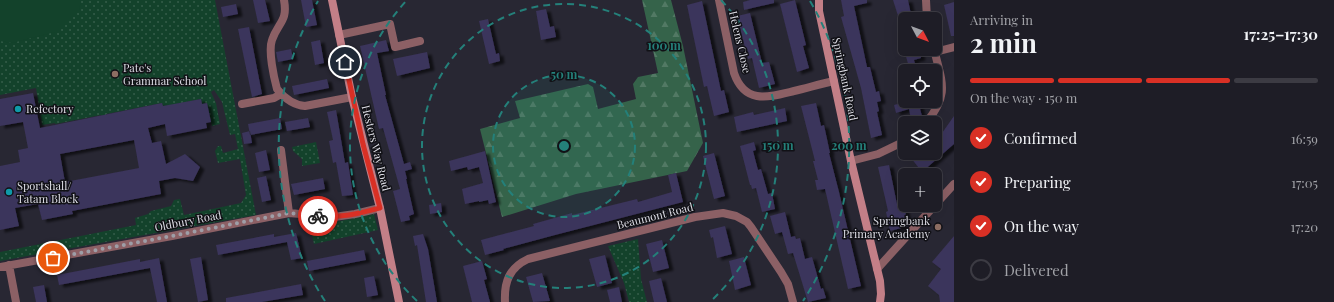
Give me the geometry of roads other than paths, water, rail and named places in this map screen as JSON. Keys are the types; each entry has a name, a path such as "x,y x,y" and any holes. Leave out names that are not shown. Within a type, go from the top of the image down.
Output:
{"street":[{"path":"284,0 285,16 271,41 270,49 277,89 281,94 297,106 305,106 352,97"},
{"name":"Hesters Way Road","path":"332,0 352,97 380,208 399,302"},
{"name":"Helens Close","path":"719,0 734,73 739,84 747,92 759,97 766,97 834,81"},
{"name":"Springbank Road","path":"819,0 819,12 880,281 880,302"},
{"path":"926,0 927,12"},
{"path":"339,35 390,24 395,47 420,41"},
{"path":"942,49 954,47"},
{"path":"931,116 939,105 942,95 942,85 935,56"},
{"path":"242,104 274,98 281,94"},
{"path":"852,161 878,154 898,144"},
{"path":"281,150 289,213"},
{"path":"942,197 954,184"},
{"name":"Oldbury Road","path":"0,267 289,213 334,217 380,208"},
{"name":"Beaumont Road","path":"504,302 504,290 509,275 519,263 528,259 695,217 723,212 736,216 751,227 788,284 793,302"},
{"path":"877,269 929,212"},
{"path":"9,265 16,302"}],"place":[{"name":"Pate's Grammar School","path":"115,74"},
{"name":"Refectory","path":"18,109"},
{"name":"Sportshall/ Tatam Block","path":"9,192"},
{"name":"Springbank Primary Academy","path":"938,227"}]}
